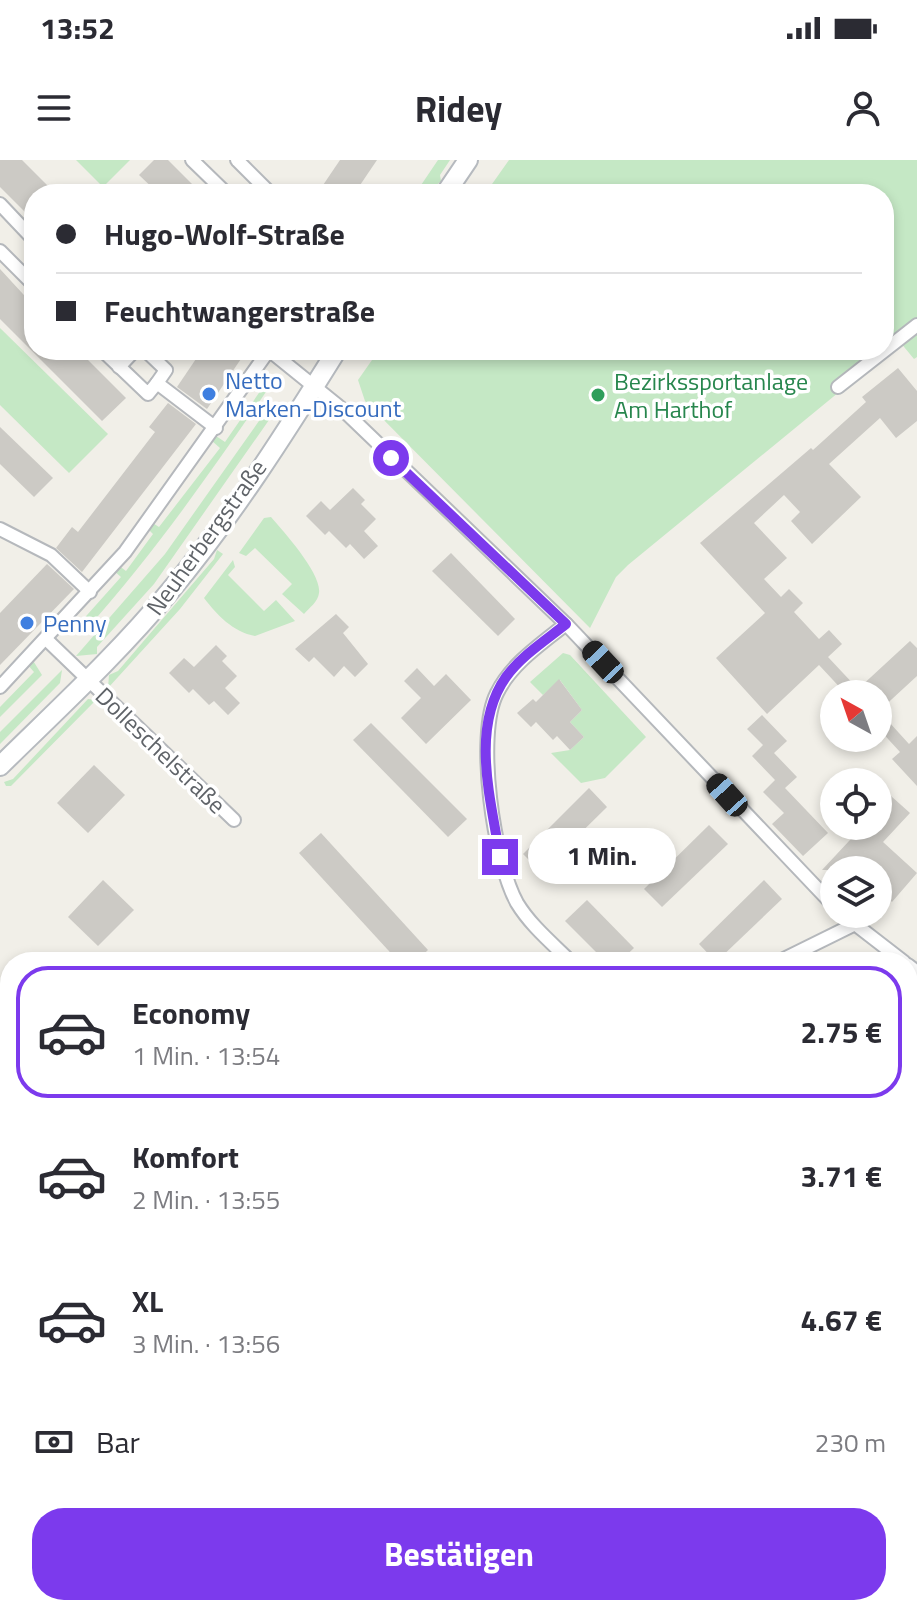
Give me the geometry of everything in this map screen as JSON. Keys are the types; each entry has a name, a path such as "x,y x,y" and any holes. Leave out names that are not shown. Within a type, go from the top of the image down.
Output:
{"main road":[{"path":"452,184 468,160"},
{"name":"Neuherbergstraße","path":"0,766 89,680 194,561 331,360"}],"street":[{"path":"192,160 217,184"},
{"path":"237,160 261,184"},
{"path":"0,204 24,229"},
{"path":"0,251 24,275"},
{"path":"894,343 917,325"},
{"path":"112,360 148,394 166,370 156,360"},
{"path":"119,367 126,360"},
{"path":"0,687 47,640 125,552 262,360"},
{"path":"282,360 314,386 566,624 820,891"},
{"path":"838,387 872,360"},
{"path":"157,383 216,428"},
{"path":"0,529 51,555 90,592"},
{"path":"561,952 530,921 507,880 500,857 487,751 490,708 508,675 566,624"},
{"path":"47,640 89,680"},
{"name":"Dolleschelstraße","path":"89,680 234,820"},
{"path":"798,952 847,928"},
{"path":"857,928 891,952"}],"green space":[{"path":"76,160 130,160 106,184 100,184"},
{"path":"438,160 450,160 438,184 422,184"},
{"name":"Bezirkssportanlage Am Harthof","path":"509,160 917,160 917,357 914,359 900,342 894,347 894,184 492,184"},
{"path":"0,328 24,352 24,360 33,360 108,434 69,473 0,405"},
{"name":"Bezirkssportanlage Am Harthof","path":"372,360 878,360 628,565 616,577 590,628 365,401 358,380"},
{"path":"258,375 270,386 226,450 134,573 84,632 78,633 67,623 71,618 79,624 121,577 113,570 118,565 126,571 153,534 146,527 151,522 159,527 220,448 212,441 216,436 225,442 263,387 255,381"},
{"path":"266,411 277,417 269,420 154,584 97,647 97,654 76,656 165,554"},
{"path":"271,517 315,575 319,593 304,614 282,594 292,584 255,548 246,556 239,553 264,518"},
{"path":"217,550 223,554 180,609 108,688 109,675 118,671 214,559"},
{"path":"233,560 235,567 228,575 264,611 276,600 295,621 255,636 233,627 220,616 204,598"},
{"path":"563,653 570,655 646,737 605,778 581,783 551,753 570,750 584,737 570,722 582,710 560,680 543,695 530,682"},
{"path":"32,659 42,675 0,717 0,707 34,672 27,664"},
{"path":"62,670 60,683 0,744 0,732"},
{"path":"88,699 96,700 11,786 6,786 4,782 13,779"}],"building":[{"path":"0,160 22,160 46,184 24,184 24,211 0,187"},
{"path":"154,160 168,160 192,184 148,184 139,175"},
{"path":"340,160 377,160 361,184 324,184"},
{"path":"0,269 24,295 24,343 0,319"},
{"path":"41,360 88,360 126,398 102,421"},
{"path":"195,360 240,360 207,409 177,387"},
{"path":"898,368 917,391 917,421 896,438 880,418 829,464 861,497 812,544 791,521 800,512 784,495 754,523 787,558 764,579 781,597 789,589 803,603 794,612 819,639 829,630 842,644 828,657 850,680 833,680 819,665 767,714 716,658 765,613 700,543 811,448 813,450 866,402 862,397"},
{"path":"168,403 196,424 82,572 56,548 72,527 78,532 155,432 149,427"},
{"path":"0,427 53,478 34,497 0,464"},
{"path":"353,488 365,500 361,504 376,519 364,531 378,546 364,559 350,544 346,548 329,531 325,535 306,516 321,501 330,510"},
{"path":"451,553 515,619 498,636 432,571"},
{"path":"47,564 74,589 0,665 0,613"},
{"path":"336,614 349,627 343,633 368,664 355,677 344,666 334,677 314,657 309,662 295,649"},
{"path":"910,641 917,648 917,676 892,699 892,680 868,680"},
{"path":"216,645 227,656 222,661 237,676 225,688 240,703 228,715 214,701 209,705 193,689 189,693 169,673 184,658 194,667"},
{"path":"417,668 434,686 446,674 471,700 426,744 401,718 421,698 404,681"},
{"path":"559,679 582,710 570,722 584,737 570,750 557,736 553,740 536,722 531,727 517,713 533,699 536,702"},
{"path":"762,715 787,741 774,753 797,777 785,788 820,825 820,840 803,856 772,824 784,813 763,792 775,780 752,756 763,745 747,729"},
{"path":"371,723 467,819 448,837 353,740"},
{"path":"892,725 909,744 917,736 917,786 892,759 900,752 892,743"},
{"path":"94,765 125,795 88,833 57,803"},
{"path":"589,788 607,807 541,872 523,854"},
{"path":"892,797 910,813 892,832"},
{"path":"709,825 728,844 662,907 644,889"},
{"path":"321,833 428,950 390,952 299,853"},
{"path":"850,840 885,840 883,842 917,873 892,902 892,856 835,856"},
{"path":"103,880 134,910 98,946 68,917"},
{"path":"764,880 782,899 726,952 707,952 699,944"},
{"path":"587,900 634,948 630,952 596,952 565,921"}],"place":[{"name":"Netto Marken-Discount","path":"209,394"},
{"name":"Bezirkssportanlage Am Harthof","path":"598,395"},
{"name":"Penny","path":"27,623"}],"route":[{"path":"391,458 566,624 508,675 490,708 487,751 500,857"}]}
